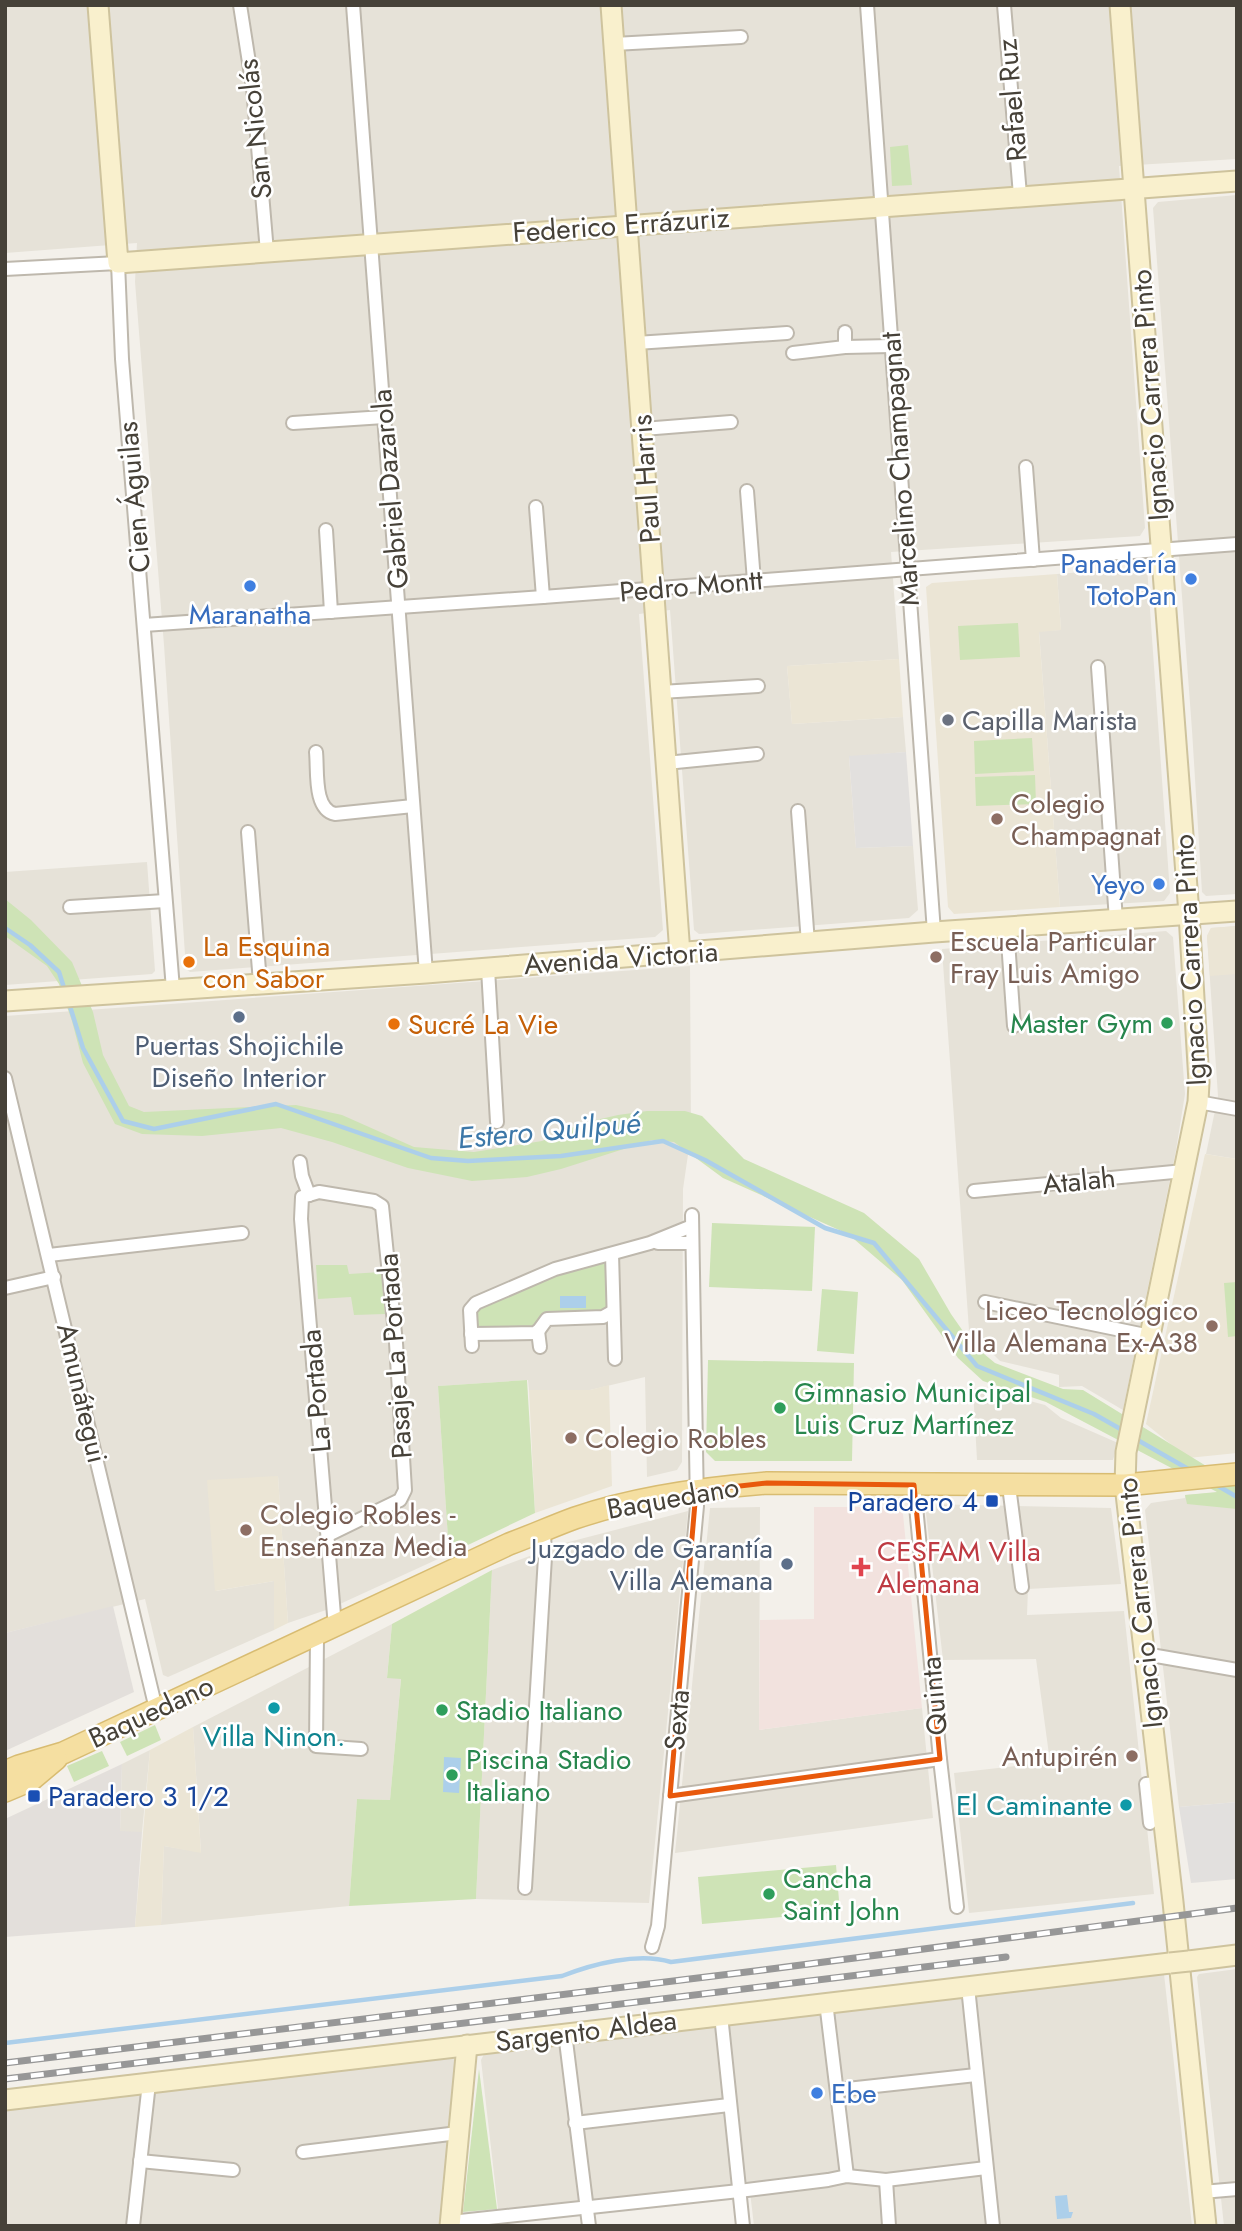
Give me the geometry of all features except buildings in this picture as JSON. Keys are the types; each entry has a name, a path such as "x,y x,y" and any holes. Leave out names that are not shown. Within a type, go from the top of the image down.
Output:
{"main road":[{"name":"Baquedano","path":"5,1772 63,1753 499,1549 606,1509 637,1501 767,1483 1125,1485 1230,1475"},
{"name":"Baquedano","path":"5,1791 31,1780 63,1753"}],"street":[{"name":"Cien Águilas","path":"98,5 118,263 122,359 173,989"},
{"name":"San Nicolás","path":"240,5 253,88 267,252"},
{"name":"Gabriel Dazarola","path":"353,5 426,973"},
{"name":"Paul Harris","path":"611,5 680,954"},
{"name":"Marcelino Champagnat","path":"867,5 934,932"},
{"name":"Rafael Ruz","path":"1004,5 1020,195"},
{"name":"Ignacio Carrera Pinto","path":"1120,5 1189,914 1199,1082 1198,1102 1126,1452 1125,1485 1206,2226"},
{"path":"614,44 741,37"},
{"name":"Federico Errázuriz","path":"5,269 1237,181"},
{"path":"845,332 845,347"},
{"path":"636,343 787,333"},
{"path":"793,353 845,347 891,346"},
{"path":"293,423 384,417"},
{"path":"643,429 731,422"},
{"path":"1026,467 1033,559"},
{"path":"747,491 754,580"},
{"path":"536,507 543,597"},
{"path":"326,530 331,612"},
{"name":"Pedro Montt","path":"144,625 1237,544"},
{"path":"1098,667 1116,920"},
{"path":"661,692 758,686"},
{"path":"316,752 321,800 324,809 329,813 414,806"},
{"path":"666,763 757,754"},
{"path":"797,811 808,943"},
{"path":"248,832 260,983"},
{"path":"70,906 165,901"},
{"name":"Avenida Victoria","path":"5,1001 426,973 934,932 1237,911"},
{"path":"1007,927 1014,1026"},
{"path":"488,968 497,1122"},
{"name":"Amunátegui","path":"5,1078 156,1709"},
{"path":"1198,1102 1237,1109"},
{"name":"La Portada","path":"300,1162 309,1195 302,1197 301,1219 328,1535 326,1631 316,1746 361,1749"},
{"name":"Atalah","path":"974,1191 1184,1171"},
{"name":"Pasaje La Portada","path":"309,1195 319,1192 374,1201 382,1206 396,1343 405,1490 400,1500 328,1535"},
{"name":"Sexta","path":"650,1243 692,1221 697,1506 658,1926 652,1947"},
{"path":"49,1255 242,1233"},
{"path":"538,1331 472,1340 470,1310 476,1303 555,1269 650,1243 692,1243"},
{"path":"612,1254 615,1359"},
{"path":"5,1288 54,1277"},
{"path":"985,1302 1150,1336"},
{"path":"540,1346 538,1331 547,1319 603,1317 612,1312"},
{"name":"Quinta","path":"914,1485 957,1908"},
{"path":"1009,1486 1022,1587"},
{"path":"525,1888 545,1557 544,1532"},
{"path":"1145,1654 1237,1670"},
{"path":"670,1796 940,1759"},
{"path":"1150,1823 1146,1784 1159,1783"},
{"name":"Sargento Aldea","path":"5,2100 1237,1955"},
{"path":"968,1987 993,2226"},
{"path":"826,2002 847,2176"},
{"path":"720,2015 743,2226"},
{"path":"565,2033 589,2226"},
{"path":"467,2045 450,2224 847,2176 886,2180 986,2168"},
{"path":"838,2090 976,2075"},
{"path":"133,2226 149,2082"},
{"path":"575,2123 729,2105"},
{"path":"303,2152 458,2133"},
{"path":"140,2161 233,2170"},
{"path":"886,2180 889,2226"},
{"path":"1202,2192 1237,2189"}],"highlighted area":[{"path":"767,1483 914,1485 940,1759 670,1796 696,1491"}],"shaded area":[{"path":"5,5 1237,5 1237,159 1119,166 1145,528 1140,536 891,552 899,659 787,666 792,724 903,717 906,752 849,757 856,848 913,846 918,910 909,918 699,934 694,930 670,610 639,614 663,930 655,937 190,972 186,969 135,282 137,243 5,253"},
{"path":"1237,195 1237,894 1206,896 1202,892 1153,208 1158,202"},
{"path":"1147,567 1170,893 1164,901 1060,907 1039,631 1061,630 1057,574"},
{"name":"Colegio Champagnat","path":"1057,574 1061,630 1039,632 1060,907 954,914 948,907 926,587 932,583"},
{"path":"899,659 903,717 792,724 787,666"},
{"path":"906,752 913,846 856,848 849,756"},
{"path":"147,862 155,971 152,974 5,985 5,872"},
{"path":"1237,926 1237,1159 1206,1154 1218,1096 1207,936 1211,928"},
{"path":"1237,926 1237,974 1210,976 1207,936 1211,928"},
{"path":"1166,931 1173,937 1185,1094 1123,1410 1082,1386 1059,1387 1059,1375 1000,1361 969,1330 942,949"},
{"path":"690,966 691,1134 683,1189 682,1462 677,1470 647,1477 645,1377 590,1390 529,1390 528,1380 438,1386 449,1554 329,1609 288,1623 278,1476 216,1591 274,1581 274,1630 168,1677 163,1675 145,1599 5,1633 5,1016"},
{"name":"Liceo Tecnológico Villa Alemana Ex-A38","path":"1205,1154 1237,1159 1237,1453 1188,1458 1146,1424"},
{"name":"Colegio Robles","path":"609,1385 612,1486 535,1513 529,1390 590,1390"},
{"path":"973,1388 985,1390 1003,1401 1026,1400 1045,1405 1061,1418 1118,1443 1113,1460 977,1460"},
{"name":"Colegio Robles - Enseñanza Media","path":"278,1476 288,1623 274,1630 274,1581 215,1591 207,1480"},
{"path":"1237,1491 1237,1802 1179,1807 1145,1510 1151,1503 1185,1498 1185,1495"},
{"path":"925,1504 1111,1508 1121,1584 1028,1589 1027,1615 1124,1611 1154,1894 969,1913 954,1773 1050,1762 1036,1659 943,1660"},
{"path":"760,1507 759,1730 922,1708 933,1818 675,1853 710,1508"},
{"name":"CESFAM Villa Alemana","path":"814,1507 893,1507 903,1514 922,1708 759,1730 760,1620 814,1619"},
{"path":"688,1511 649,1903 476,1899 492,1570 565,1543"},
{"path":"113,1606 134,1692 5,1751 5,1633"},
{"path":"392,1624 387,1677 401,1678 390,1800 357,1799 349,1906 161,1925 164,1846 201,1852 193,1727"},
{"path":"193,1727 201,1853 164,1846 161,1925 135,1927 150,1750"},
{"path":"150,1750 142,1832 120,1832 122,1764"},
{"path":"122,1764 120,1831 142,1832 135,1927 5,1937 5,1819"},
{"path":"1237,1802 1237,1879 1191,1883 1179,1807"},
{"path":"1237,1969 1237,2226 1224,2226 1197,1977 1199,1974"},
{"path":"1164,1974 1192,2226 754,2226 749,2183 498,2209 481,2060 485,2052"},
{"path":"451,2056 456,2062 442,2226 5,2226 5,2111"}],"green space":[{"path":"908,145 912,185 892,186 890,147"},
{"path":"1018,623 1020,657 960,660 958,626"},
{"path":"1032,738 1034,771 975,774 974,741"},
{"path":"1035,775 1036,804 976,806 975,777"},
{"path":"5,899 31,920 72,962 93,1012 103,1055 129,1106 144,1112 296,1105 342,1115 414,1147 474,1152 542,1141 583,1123 618,1115 647,1111 685,1111 702,1116 744,1159 864,1213 919,1259 972,1344 995,1363 1063,1389 1083,1390 1237,1485 1237,1509 1187,1504 1185,1495 1217,1492 1046,1402 983,1381 958,1358 902,1280 848,1234 723,1178 674,1142 652,1140 527,1177 472,1181 408,1168 281,1128 202,1136 142,1134 115,1124 83,1063 59,984 47,966 5,936"},
{"path":"712,1223 815,1227 812,1291 709,1287"},
{"path":"607,1262 608,1310 600,1313 547,1315 539,1318 533,1329 483,1329 476,1326 480,1306 550,1275"},
{"path":"316,1265 347,1265 349,1274 381,1272 385,1314 354,1315 351,1297 318,1299"},
{"path":"1237,1282 1237,1336 1228,1337 1224,1283"},
{"path":"822,1289 858,1292 854,1354 817,1351"},
{"name":"Gimnasio Municipal Luis Cruz Martínez","path":"708,1360 854,1363 852,1461 715,1461 706,1452"},
{"path":"527,1380 535,1513 449,1554 438,1386"},
{"name":"Stadio Italiano","path":"492,1570 476,1899 349,1906 357,1799 390,1800 401,1679 387,1678 392,1624"},
{"path":"155,1725 161,1740 127,1756 120,1742"},
{"path":"102,1751 109,1766 74,1782 67,1766"},
{"name":"Cancha Saint John","path":"836,1865 840,1912 702,1924 698,1877"},
{"path":"479,2069 497,2209 463,2212"}],"water":[{"path":"560,1296 586,1296 586,1308 560,1308"},
{"name":"Piscina Stadio Italiano","path":"444,1757 461,1758 459,1793 443,1792"},
{"path":"1067,2195 1069,2212 1073,2212 1071,2218 1057,2219 1055,2196"}],"waterway":[{"name":"Estero Quilpué","path":"5,928 30,945 59,972 65,991"},
{"name":"Estero Quilpué","path":"69,1003 83,1048 123,1121 154,1129 276,1104 431,1158 468,1161 561,1156 663,1141 705,1160 825,1228 874,1243 977,1366 1094,1414 1124,1431"},
{"name":"Estero Quilpué","path":"1134,1438 1190,1470"},
{"name":"Estero Quilpué","path":"1213,1483 1237,1497"},
{"path":"5,2043 562,1976 587,1967 630,1959 671,1962 1133,1903"}],"railway":[{"path":"5,2063 763,1970 1237,1908"},
{"path":"5,2079 1006,1957"}],"place":[{"name":"Panadería TotoPan","path":"1191,579"},
{"name":"Maranatha","path":"250,586"},
{"name":"Capilla Marista","path":"948,720"},
{"name":"Colegio Champagnat","path":"997,819"},
{"name":"Yeyo","path":"1159,884"},
{"name":"Escuela Particular Fray Luis Amigo","path":"936,957"},
{"name":"La Esquina con Sabor","path":"189,962"},
{"name":"Puertas Shojichile Diseño Interior","path":"239,1017"},
{"name":"Master Gym","path":"1167,1023"},
{"name":"Sucré La Vie","path":"394,1024"},
{"name":"Liceo Tecnológico Villa Alemana Ex-A38","path":"1212,1326"},
{"name":"Gimnasio Municipal Luis Cruz Martínez","path":"780,1408"},
{"name":"Colegio Robles","path":"571,1438"},
{"name":"Paradero 4","path":"992,1501"},
{"name":"Colegio Robles - Enseñanza Media","path":"246,1530"},
{"name":"Juzgado de Garantía Villa Alemana","path":"787,1564"},
{"name":"CESFAM Villa Alemana","path":"861,1567"},
{"name":"Villa Ninon.","path":"274,1708"},
{"name":"Stadio Italiano","path":"442,1710"},
{"name":"Antupirén","path":"1132,1756"},
{"name":"Piscina Stadio Italiano","path":"452,1775"},
{"name":"Paradero 3 1/2","path":"34,1796"},
{"name":"El Caminante","path":"1126,1805"},
{"name":"Cancha Saint John","path":"769,1894"},
{"name":"Ebe","path":"817,2093"}]}
